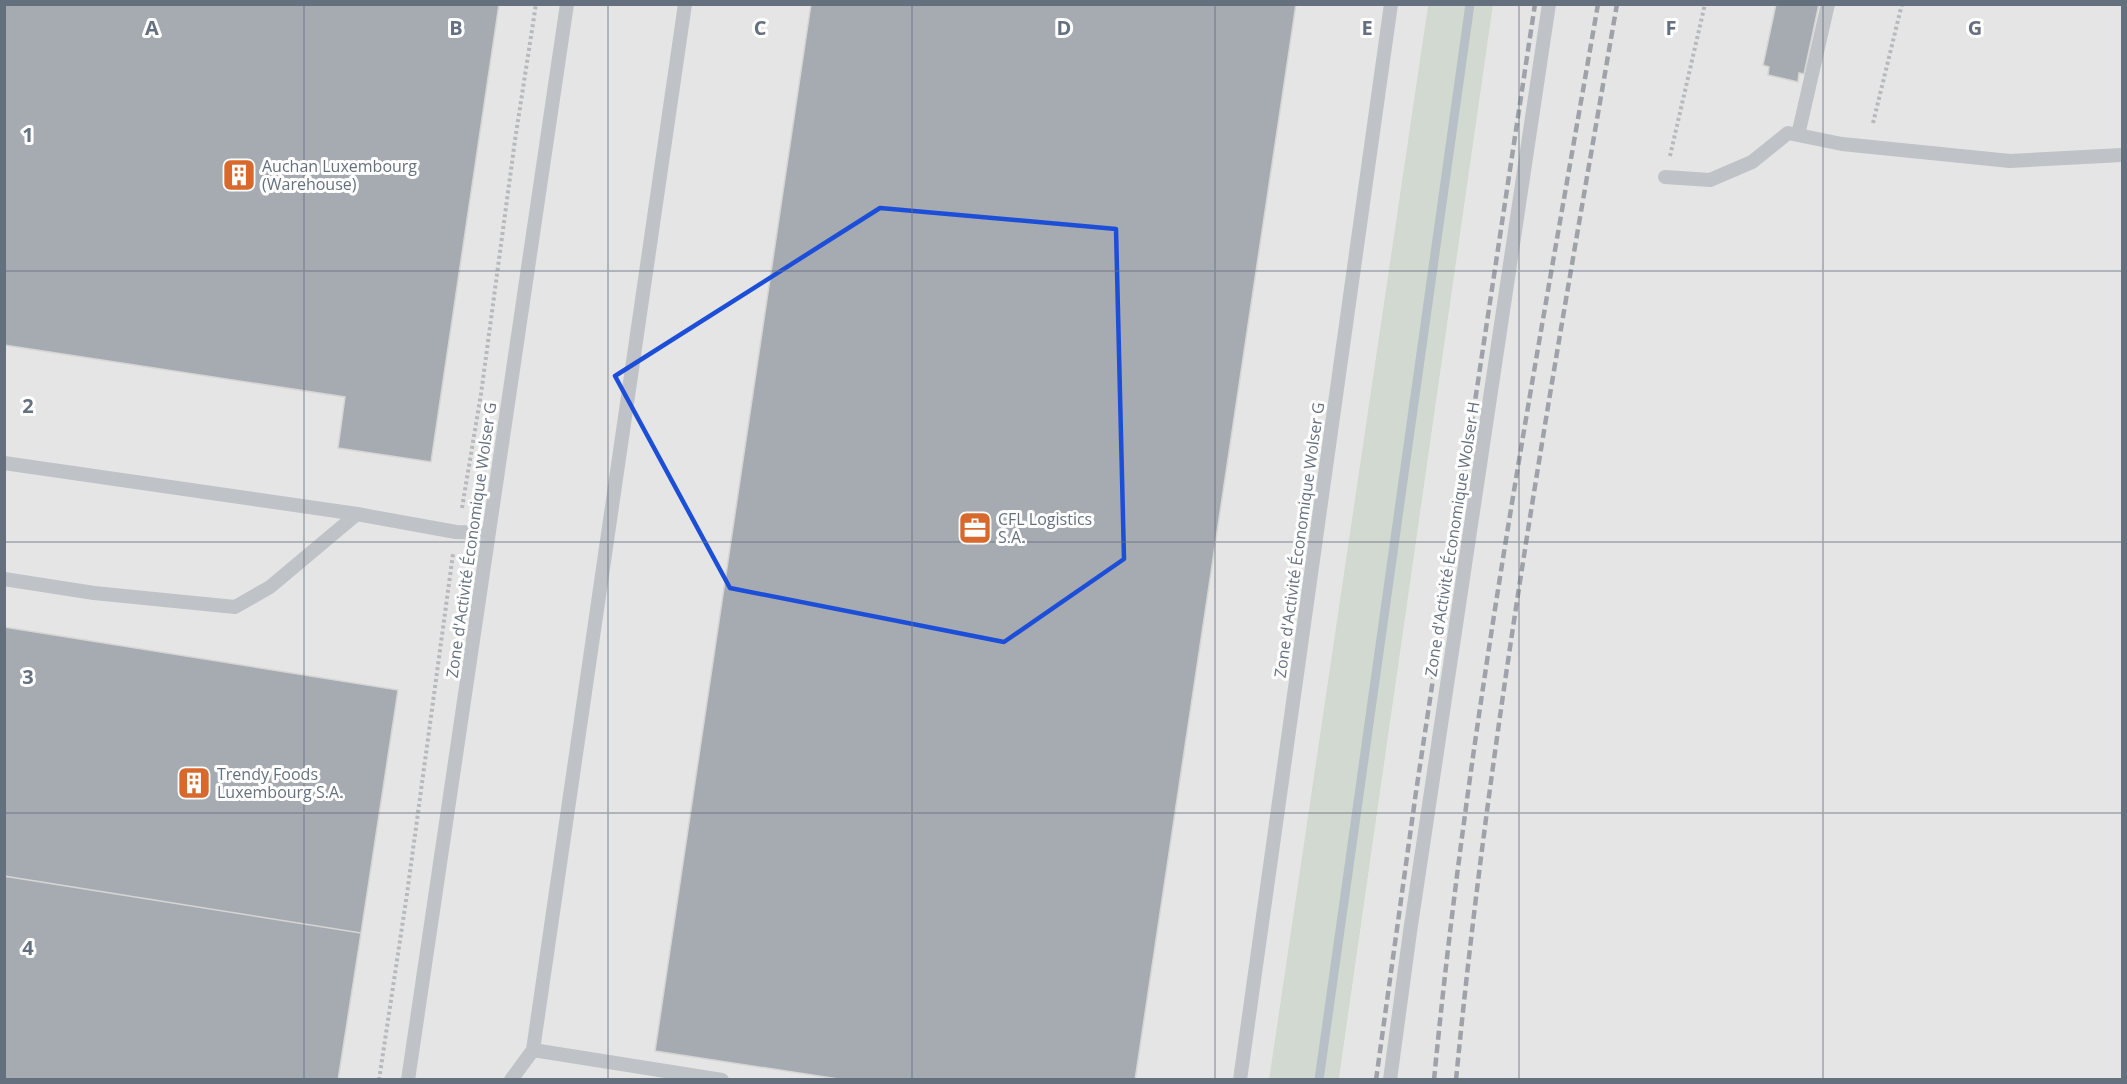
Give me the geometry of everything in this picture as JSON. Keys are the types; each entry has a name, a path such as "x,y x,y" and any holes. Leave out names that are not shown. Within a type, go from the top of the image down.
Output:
{"lane":[{"name":"Zone d'Activité Économique Wolser G","path":"408,1080 567,4"},
{"path":"511,1080 533,1050 685,4"},
{"name":"Zone d'Activité Économique Wolser G","path":"1240,1080 1391,4"},
{"name":"Zone d'Activité Économique Wolser H","path":"1390,1080 1410,932 1549,4"},
{"path":"1798,135 1828,4"},
{"path":"1665,177 1710,180 1752,162 1788,133 1842,144 2010,161 2122,155"},
{"path":"4,463 357,514 456,532 489,533"},
{"path":"4,579 94,593 235,607 270,587 357,514"},
{"path":"533,1050 722,1080"}],"path":[{"path":"1665,177 1705,4"},
{"path":"1867,147 1902,4"}],"highlighted area":[{"path":"880,208 1116,229 1124,559 1004,642 730,588 615,376"}],"shaded area":[{"path":"5,5 1428,5 1269,1079 5,1080"},
{"path":"1428,5 1493,5 1339,1079 1269,1079"},
{"path":"1493,5 2122,5 2122,1079 1339,1080"}],"building":[{"name":"Auchan Luxembourg (Warehouse)","path":"4,4 499,4 431,462 338,448 345,397 4,345"},
{"name":"CFL Logistics S.A.","path":"811,4 1296,4 1135,1080 845,1080 655,1051"},
{"path":"1776,4 1819,4 1804,74 1799,73 1798,82 1768,75 1769,67 1763,65"},
{"name":"Trendy Foods Luxembourg S.A.","path":"4,627 398,690 361,933 4,876"},
{"path":"4,876 361,933 338,1080 4,1080"}],"waterway":[{"path":"1319,1080 1470,4"}],"railway":[{"path":"1376,1080 1416,792 1535,4"},
{"path":"1434,1080 1449,945 1485,675 1528,406 1598,4"},
{"path":"1456,1080 1487,810 1526,540 1617,4"}],"place":[{"name":"Auchan Luxembourg (Warehouse)","path":"239,175"},
{"name":"CFL Logistics S.A.","path":"975,528"},
{"name":"Trendy Foods Luxembourg S.A.","path":"194,783"}]}
